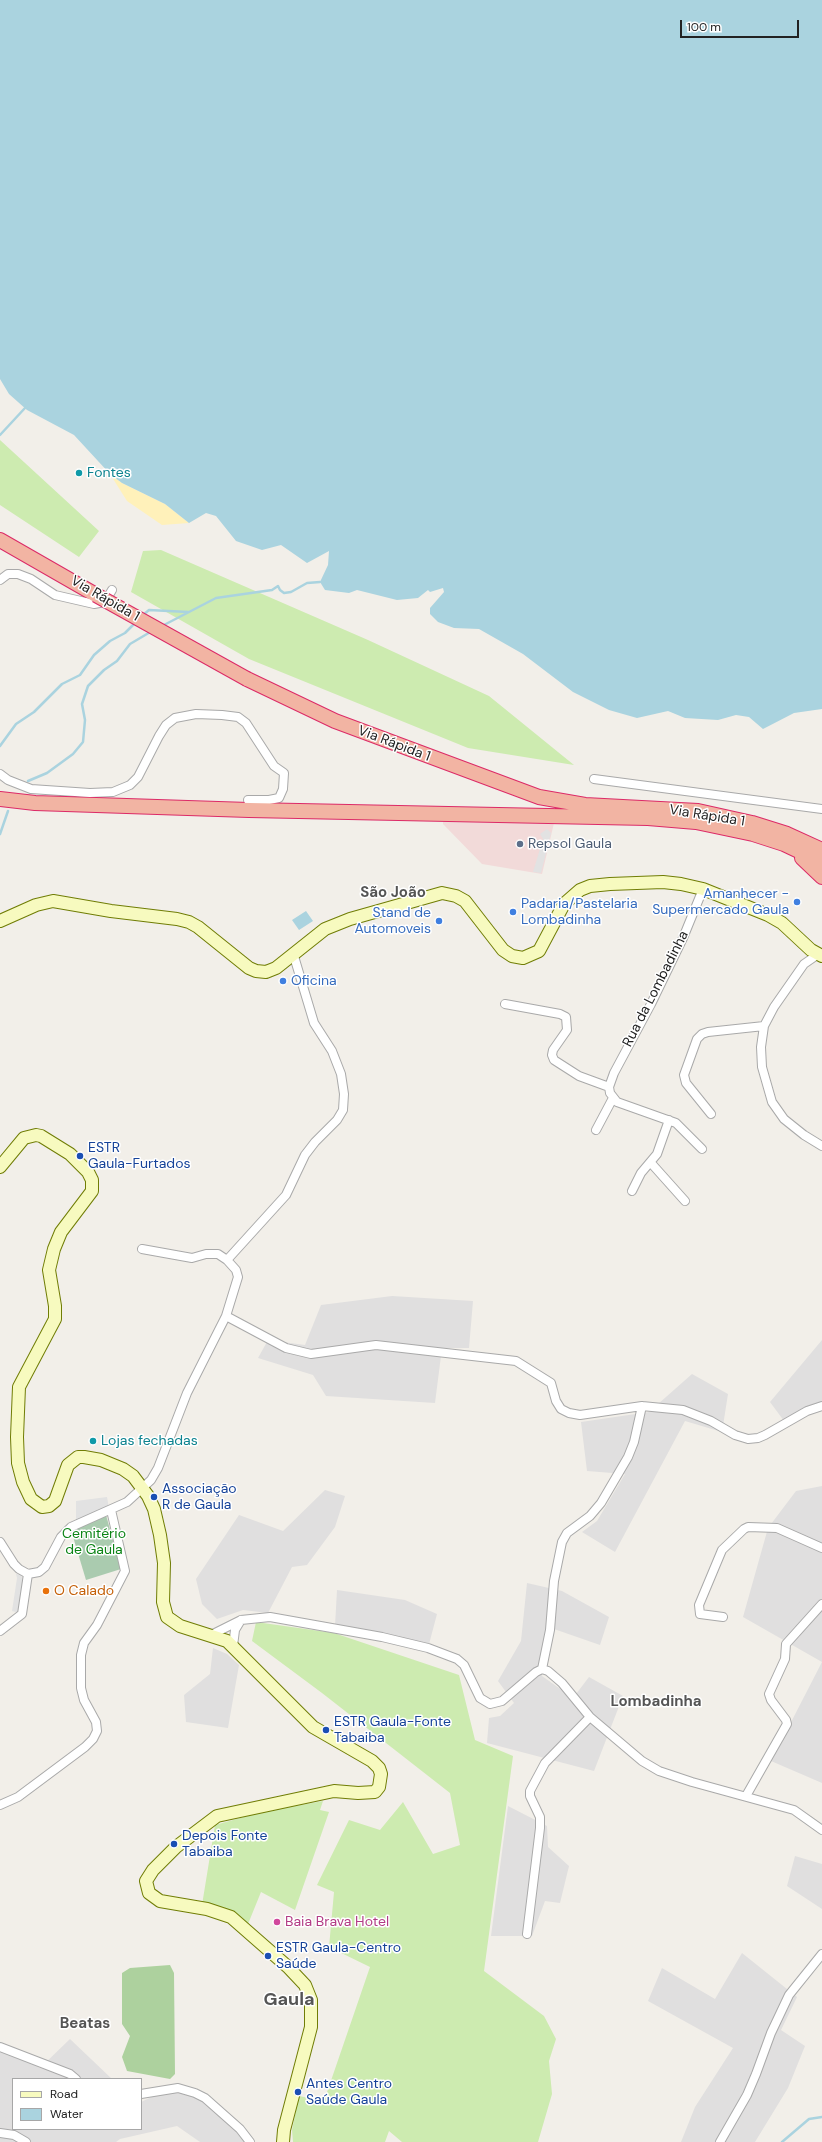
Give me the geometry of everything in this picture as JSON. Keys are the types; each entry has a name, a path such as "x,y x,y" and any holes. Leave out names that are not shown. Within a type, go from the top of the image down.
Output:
{"highway":[{"name":"Via Rápida 1","path":"0,540 247,680 335,721 398,745 539,797 585,805 676,809 704,812 752,823 787,834 822,850"},
{"name":"Via Rápida 1","path":"0,799 35,803 655,818 722,826 784,844 822,862"},
{"path":"784,844 822,877"}],"main road":[{"path":"0,921 36,905 59,901 91,908 189,922 249,968 261,972 276,968 325,929 350,919 442,893 456,896 465,901 503,950 512,956 523,958 539,951 564,904 580,890 590,886 649,882 681,884 703,889 775,918 820,955"},
{"path":"0,1167 24,1138 36,1135 41,1136 70,1154 88,1172 92,1180 92,1191 61,1232 52,1254 49,1270 55,1306 55,1320 19,1387 17,1436 18,1463 23,1482 35,1504 42,1507 49,1506 55,1501 68,1465 78,1458 91,1457 111,1464 133,1476 144,1488 154,1509 164,1563 163,1602 167,1617 180,1626 227,1641 313,1727 372,1761 382,1774 379,1787 375,1792 334,1791 217,1816 176,1847 153,1870 146,1881 149,1893 160,1901 207,1909 231,1917 288,1967 305,1985 311,2000 312,2027 284,2130 283,2142"}],"street":[{"path":"0,580 8,574 18,574 31,579 55,594 94,604 105,602 112,590"},
{"path":"0,774 14,783 31,789 90,793 113,792 125,788 138,777 159,736 166,725 175,718 196,714 222,715 238,717 246,723 274,766 284,773 283,789 279,798 269,800 248,800"},
{"path":"594,779 822,809"},
{"name":"Rua da Lombadinha","path":"609,1087 614,1073 661,984 703,889"},
{"path":"227,1260 286,1195 305,1155 315,1142 337,1120 343,1110 344,1094 341,1074 332,1051 314,1023 293,953"},
{"path":"820,955 804,964 785,990 764,1026 761,1046 762,1067 772,1102 784,1119 804,1135 822,1146"},
{"path":"505,1004 560,1014 566,1017 566,1030 553,1050 552,1055 554,1060 580,1076 609,1087 613,1098 622,1104 670,1120 679,1125 702,1149"},
{"path":"711,1114 686,1083 684,1075 697,1039 702,1034 708,1032 764,1026"},
{"path":"596,1130 613,1098"},
{"path":"632,1191 641,1173 657,1154 670,1120"},
{"path":"650,1163 685,1201"},
{"path":"0,1542 19,1570 28,1574 39,1572 45,1567 65,1531 127,1502 144,1488 158,1468 186,1394 226,1316 238,1276 236,1270 227,1260 218,1254 206,1254 192,1258 142,1249"},
{"path":"226,1316 286,1348 311,1354 376,1344 516,1361 551,1383 556,1401 562,1409 569,1413 580,1415 642,1406 683,1410 711,1421 736,1435 748,1439 766,1435 807,1411 822,1406"},
{"path":"211,1635 241,1620 270,1617 382,1637 428,1648 457,1659 464,1665 480,1698 490,1704 502,1701 529,1677 542,1669 550,1630 554,1581 562,1542 567,1533 590,1516 601,1503 628,1457 634,1442 642,1406"},
{"path":"0,1806 18,1797 85,1747 93,1739 97,1731 96,1722 84,1700 81,1688 81,1655 84,1643 97,1625 125,1571 111,1510"},
{"path":"724,1617 700,1614 699,1605 722,1550 744,1529 748,1527 778,1528 822,1548"},
{"path":"0,1631 22,1614 28,1574"},
{"path":"746,1796 787,1724 786,1720 771,1700 769,1694 785,1659 786,1644 822,1604"},
{"path":"233,1646 235,1630 241,1620"},
{"path":"542,1669 551,1673 562,1683 590,1717 642,1761 659,1771 794,1810 822,1830"},
{"path":"527,1934 540,1828 540,1817 530,1796 530,1791 545,1763 590,1717"},
{"path":"720,2142 750,2088 771,2033 789,1996 822,1954"},
{"path":"0,2048 70,2074 75,2078"},
{"path":"142,2094 178,2088 195,2093 205,2098 240,2129 250,2142"},
{"path":"0,2133 14,2135 26,2142"}],"shaded area":[{"path":"443,820 554,823 542,874 482,864 443,824"},
{"path":"547,829 551,833 541,873 533,872 543,839 540,834"},
{"path":"392,1296 473,1301 469,1348 442,1348 435,1403 326,1396 313,1375 258,1358 268,1340 305,1345 321,1305"},
{"path":"822,1340 822,1406 787,1425 770,1402"},
{"path":"692,1374 728,1394 722,1432 685,1421 615,1552 582,1532 597,1521 625,1474 587,1471 581,1422 649,1412"},
{"path":"822,1486 822,1662 743,1617 768,1528 796,1491"},
{"path":"325,1490 345,1496 335,1527 307,1565 292,1567 268,1613 243,1610 217,1619 202,1604 196,1579 239,1515 283,1531"},
{"path":"107,1497 109,1508 76,1521 76,1501"},
{"path":"16,1574 21,1575 23,1580 19,1613 12,1611 17,1578"},
{"path":"527,1583 562,1591 609,1617 600,1645 554,1629 542,1676 573,1698 589,1677 623,1696 594,1771 487,1743 489,1718 500,1716 514,1703 498,1681 521,1641"},
{"path":"337,1590 405,1600 437,1614 428,1648 335,1626"},
{"path":"213,1648 227,1654 239,1665 228,1728 186,1722 184,1695 210,1674"},
{"path":"822,1662 822,1783 771,1761"},
{"path":"508,1806 547,1826 548,1847 569,1866 560,1903 545,1901 532,1936 491,1936"},
{"path":"795,1856 822,1864 822,1909 787,1886"},
{"path":"742,1953 797,1997 781,2030 805,2046 788,2088 755,2142 681,2142 695,2107 733,2048 648,2001 662,1968 715,1999"},
{"path":"70,2039 111,2078 12,2078 12,2130 142,2130 142,2102 164,2091 193,2091 250,2142 200,2142 177,2126 120,2139 116,2142 0,2142 0,2046 40,2068"}],"green space":[{"path":"0,440 99,531 79,557 0,505"},
{"path":"161,550 368,640 489,696 574,765 468,748 249,659 131,592 143,551"},
{"name":"Cemitério de Gaula","path":"106,1515 121,1569 86,1580 71,1530"},
{"path":"256,1622 334,1633 459,1675 475,1740 513,1756 484,1971 544,2016 556,2039 549,2061 552,2094 538,2142 402,2142 389,2131 385,2142 293,2142 292,2130 299,2096 324,2101 370,1967 329,1947 334,1892 317,1885 349,1820 380,1830 403,1802 433,1854 460,1845 450,1793 322,1693 252,1641"},
{"path":"323,1801 320,1810 329,1812 295,1910 261,1892 248,1924 225,1911 202,1905 215,1825 262,1812"},
{"path":"170,1965 174,1973 175,2074 170,2079 127,2071 122,2057 130,2036 122,2024 122,1973 130,1968"}],"sand":[{"path":"110,474 122,483 165,504 189,523 162,525 127,501"}],"water":[{"path":"0,0 822,0 822,709 794,713 763,729 749,717 736,715 718,720 685,718 668,711 637,718 609,710 573,692 523,654 479,629 454,628 438,622 430,614 430,608 444,592 443,588 430,592 428,590 418,598 397,600 357,590 349,593 325,590 320,582 328,565 329,551 307,563 281,545 262,550 236,541 216,516 206,513 189,523 165,504 122,483 110,474 74,435 27,410 9,394 0,379"},
{"path":"306,911 313,921 299,930 292,920"}],"waterway":[{"path":"0,435 25,408"},
{"path":"162,626 216,598 272,590 278,586 284,593 291,592 307,583 320,582"},
{"path":"143,615 149,610 188,612"},
{"path":"0,746 16,724 34,712 62,684 80,675 94,655 110,641 125,633 135,623"},
{"path":"28,781 47,773 73,754 83,742 85,720 82,704 88,686 104,670 117,661 130,644 152,631"},
{"path":"0,834 8,811"},
{"path":"782,2142 809,2119 822,2117"}],"place":[{"name":"Fontes","path":"79,473"},
{"name":"Repsol Gaula","path":"520,844"},
{"name":"Amanhecer - Supermercado Gaula","path":"797,902"},
{"name":"Padaria/Pastelaria Lombadinha","path":"513,912"},
{"name":"Stand de Automoveis","path":"439,921"},
{"name":"Oficina","path":"283,981"},
{"name":"ESTR Gaula-Furtados","path":"80,1156"},
{"name":"Lojas fechadas","path":"93,1441"},
{"name":"Associação R de Gaula","path":"154,1497"},
{"name":"O Calado","path":"46,1591"},
{"name":"ESTR Gaula-Fonte Tabaiba","path":"326,1730"},
{"name":"Depois Fonte Tabaiba","path":"174,1844"},
{"name":"Baia Brava Hotel","path":"277,1922"},
{"name":"ESTR Gaula-Centro Saúde","path":"268,1956"},
{"name":"Antes Centro Saúde Gaula","path":"298,2092"}],"district":[{"name":"São João","path":"393,893"},
{"name":"Lombadinha","path":"656,1702"},
{"name":"Gaula","path":"289,2000"},
{"name":"Beatas","path":"85,2024"}]}
